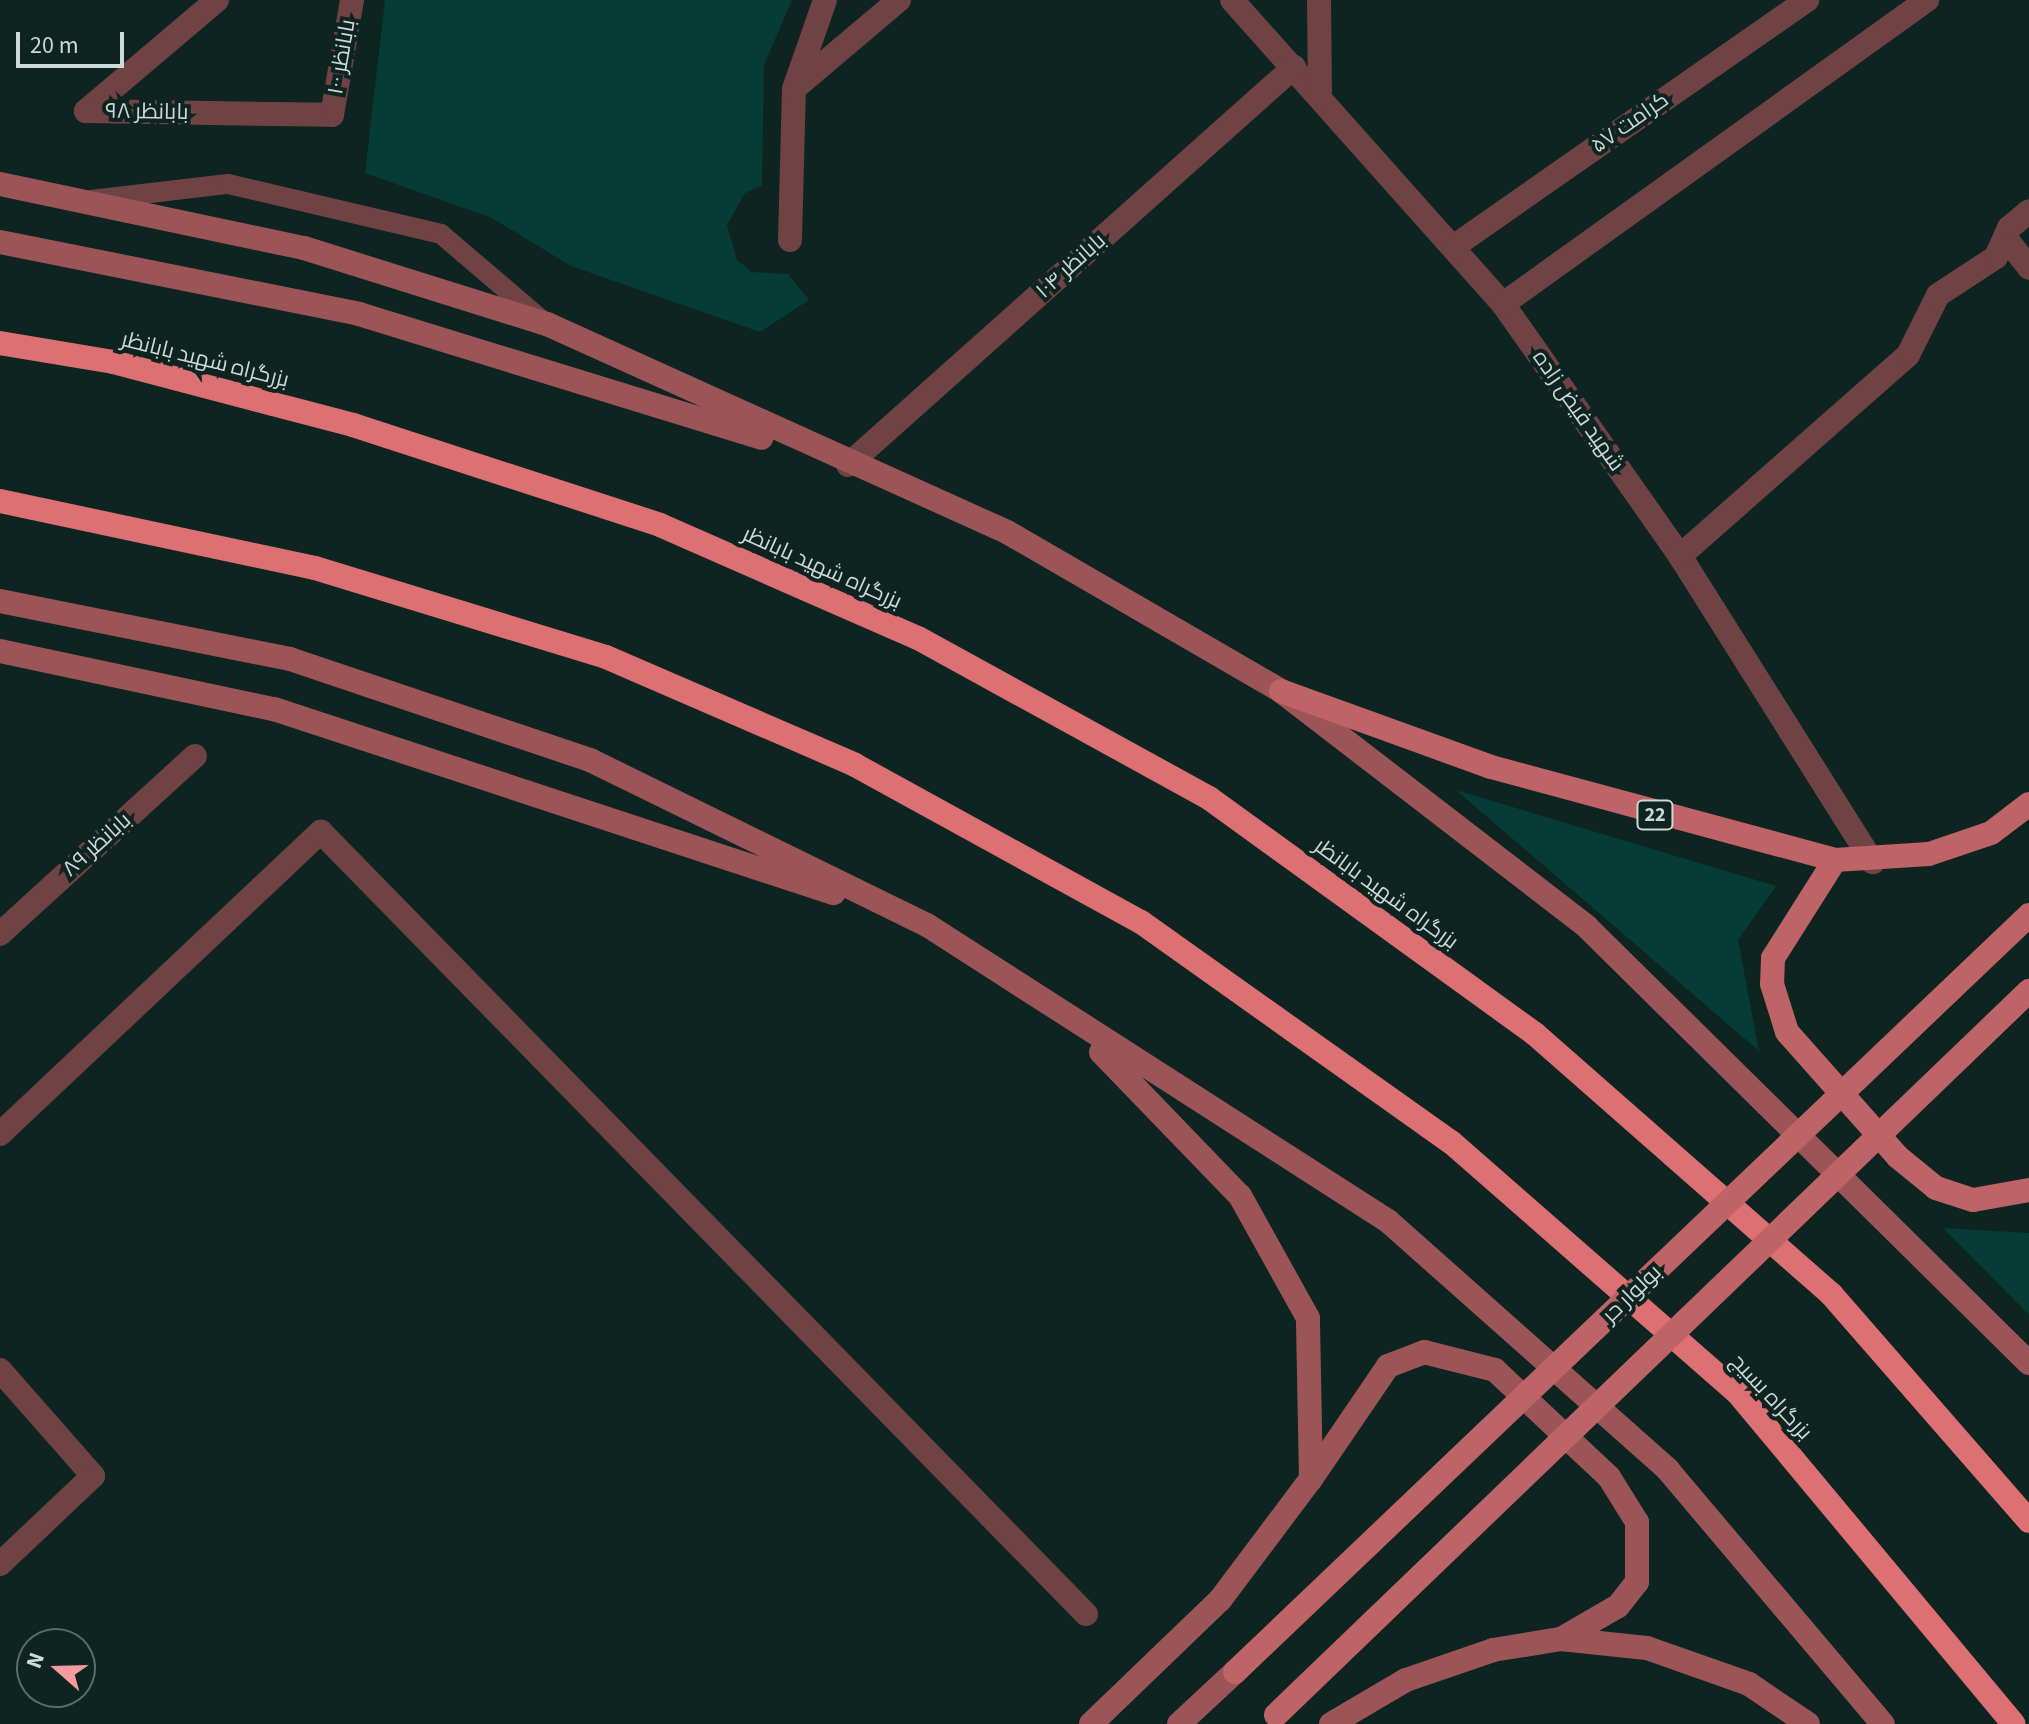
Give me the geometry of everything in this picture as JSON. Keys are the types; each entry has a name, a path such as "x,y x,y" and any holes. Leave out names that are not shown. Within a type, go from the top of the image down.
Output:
{"highway":[{"name":"بزرگراه شهید بابانظر","path":"0,343 113,362 353,425 660,525 918,638 1209,798 1535,1034 1831,1294 2029,1521"},
{"name":"بزرگراه بسیج","path":"0,501 315,568 606,657 855,765 1141,922 1451,1142 1737,1392 2014,1724"}],"main road":[{"path":"0,184 304,248 547,324 848,465 1007,532 1281,691 1587,927 2029,1363"},
{"path":"0,242 359,314 848,465"},
{"path":"0,601 290,659 590,760 927,925 1075,1025 1388,1221 1668,1470 1883,1724"},
{"path":"0,651 274,709 927,925"},
{"name":"22","path":"1281,691 1491,767 1835,860 1873,862 1929,854 1991,833 2029,804"},
{"path":"1835,860 1773,958 1772,984 1787,1032 1898,1157 1936,1188 1973,1200 2029,1190"},
{"name":"بولوار حر","path":"1179,1724 2029,915"},
{"path":"1272,1720 2029,991"},
{"path":"1075,1025 1240,1196 1308,1318 1311,1479"},
{"path":"1091,1724 1220,1600 1311,1479 1388,1366 1424,1352 1495,1370 1609,1477 1637,1522 1637,1582 1618,1606 1561,1639"},
{"path":"1331,1724 1406,1680 1493,1650 1561,1639 1647,1648 1749,1684 1808,1724"}],"street":[{"name":"بابانظر ۹۸","path":"217,0 86,111 332,115"},
{"name":"بابانظر ۱۰۰","path":"332,115 352,0"},
{"path":"790,240 794,89 825,0"},
{"path":"794,89 899,0"},
{"name":"شهید فیض زاده","path":"1232,0 1320,95 1503,304 1680,556 1873,862"},
{"path":"1319,0 1320,95"},
{"name":"کرامت ۵۷","path":"1453,247 1807,0"},
{"path":"1503,304 1927,0"},
{"name":"بابانظر ۱۰۴","path":"848,465 1294,67"},
{"path":"1680,556 1908,355 1938,295 1996,257 2005,237 2029,211"},
{"path":"2005,237 2029,268"},
{"name":"بابانظر ۸۹","path":"0,934 195,756"},
{"path":"0,1134 321,832 1086,1614"},
{"path":"0,1370 93,1476 0,1564"}],"lane":[{"path":"83,200 228,184 441,234 547,324"}],"shaded area":[{"path":"385,0 792,0 764,65 762,185 745,193 727,225 737,260 752,272 788,274 809,300 760,332 571,266 492,218 365,173"},
{"path":"1456,790 1776,886 1738,940 1759,1051"},
{"path":"1943,1228 2029,1233 2029,1315"}]}
